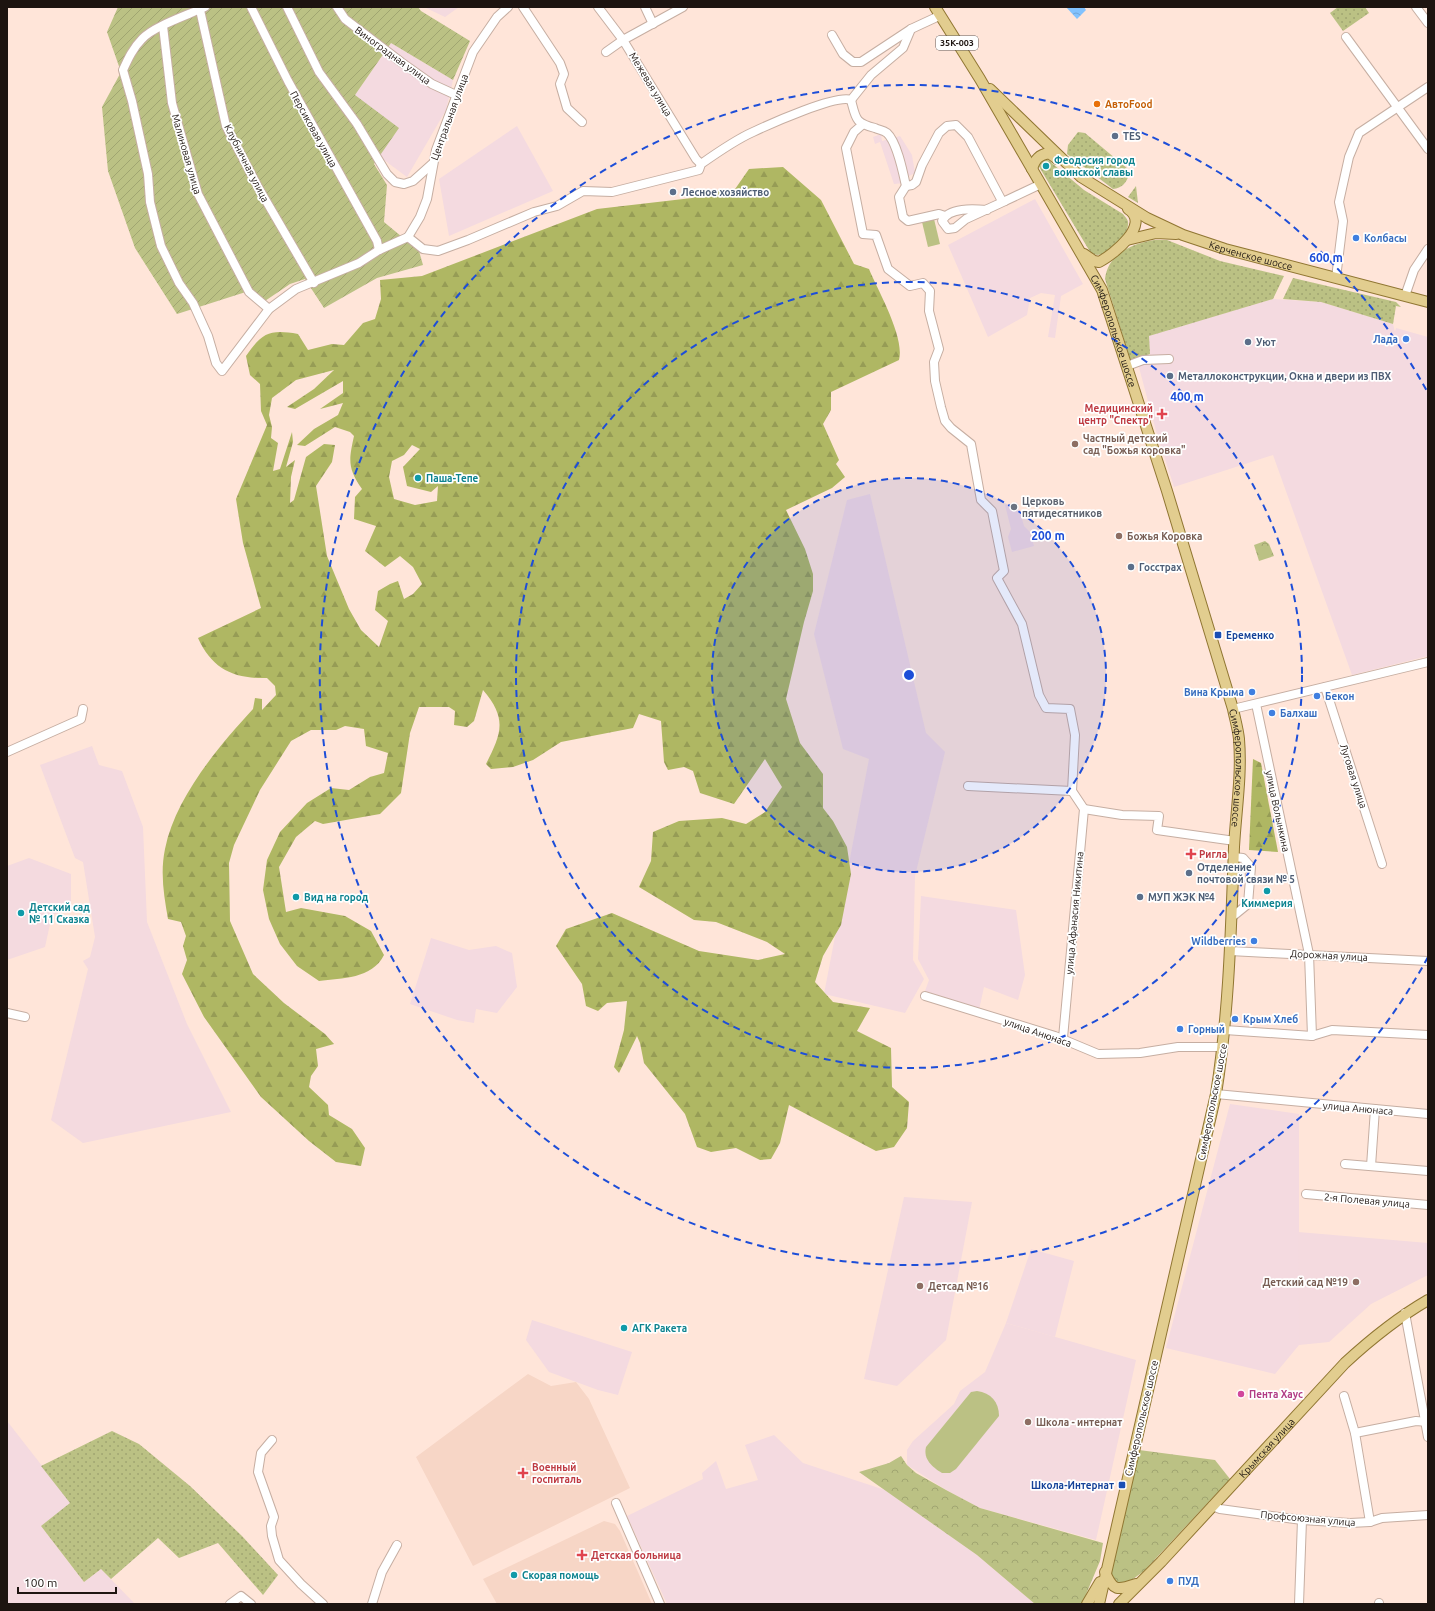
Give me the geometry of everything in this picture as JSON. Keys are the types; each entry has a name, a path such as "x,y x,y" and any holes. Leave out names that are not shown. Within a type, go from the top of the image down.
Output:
{"main road":[{"name":"Симферопольское шоссе","path":"937,11 980,79 1102,290 1167,491 1233,709 1239,737 1240,771 1225,1030 1216,1094 1099,1604"},
{"name":"35К-003","path":"980,79 1081,177 1112,197"},
{"path":"1032,169 1038,158 1043,154 1049,153 1058,160 1061,159"},
{"path":"1078,247 1094,261 1099,262 1104,260 1127,240 1135,226 1135,219 1132,212 1112,197"},
{"name":"Керченское шоссе","path":"1112,197 1148,218 1183,235 1225,249 1428,302"},
{"path":"1127,240 1156,233 1183,235"},
{"path":"1102,290 1098,276 1104,260"},
{"name":"Крымская улица","path":"1112,1604 1139,1583 1345,1363 1377,1334 1405,1313 1428,1300"},
{"path":"1106,1571 1109,1582 1115,1588 1120,1589 1139,1583"},
{"path":"1087,1604 1106,1571"},
{"path":"1119,1604 1139,1583"}],"street":[{"name":"Персиковая улица","path":"251,7 288,81 377,241 378,250"},
{"path":"287,7 318,72 357,124 386,174 395,182 404,184 413,181 432,164"},
{"name":"Виноградная улица","path":"336,7 345,19 401,62 432,84 456,94"},
{"name":"Центральная улица","path":"408,237 420,218 427,199 432,164 456,94 473,52 497,17 508,7"},
{"path":"523,7 560,63 564,74 560,84 567,108 582,122"},
{"name":"Межевая улица","path":"598,7 624,40 696,160 701,164"},
{"path":"645,7 653,24"},
{"path":"606,52 624,40 683,7"},
{"path":"1416,7 1428,23"},
{"path":"196,9 143,37 131,53 123,70 132,101 148,174 150,202 161,246 179,283 193,303 208,336 216,363 222,371 269,309 296,289 314,283 359,263 378,250 408,237 423,249 438,250 463,242 534,212 557,206 584,191 612,192 699,170 701,164 753,132 831,101 846,98 851,100"},
{"name":"Клубничная улица","path":"196,9 226,126 258,187 314,283"},
{"path":"832,35 843,54 853,62 861,62 937,11"},
{"name":"Малиновая улица","path":"162,26 172,103 198,194 249,292 269,309"},
{"path":"851,100 871,74 903,48 911,29"},
{"path":"1346,37 1428,149"},
{"path":"1336,278 1343,221 1339,202 1350,157 1359,133 1428,87"},
{"path":"851,100 857,120 862,125 885,131 890,136 903,168 906,186 899,196 904,217 908,221 939,214 945,216"},
{"path":"862,125 854,132 846,148 863,234 876,235 888,269 910,286 923,283 930,291 929,310 939,349 934,362 935,380 941,408 945,421 951,428 971,444 981,500 992,511 994,518 1004,571 997,578 1022,624 1039,696 1046,708 1070,709 1075,735 1072,791 1084,809 1122,814 1159,816 1157,830 1235,842"},
{"path":"906,186 912,185 916,182 922,164 939,133 947,126 956,125 968,137 1002,201 1005,201"},
{"path":"987,210 956,211 945,216 942,221 948,229 955,228 966,219 987,210 1041,184"},
{"path":"1405,296 1414,270 1428,249"},
{"path":"1127,366 1143,360 1169,359"},
{"path":"1233,709 1428,662"},
{"name":"Луговая улица","path":"1325,687 1382,864"},
{"name":"улица Волынкина","path":"1256,704 1309,954 1312,1036"},
{"path":"7,752 80,719 83,709"},
{"path":"968,786 1072,791"},
{"name":"улица Афанасия Никитина","path":"1063,1038 1084,809"},
{"path":"1232,917 1248,904 1251,867 1243,858 1234,857"},
{"name":"Дорожная улица","path":"1230,951 1428,961"},
{"name":"улица Анюнаса","path":"925,996 1063,1038 1098,1054 1140,1053 1178,1047 1223,1047"},
{"path":"7,1013 25,1017"},
{"path":"1225,1030 1312,1036 1332,1030 1428,1034"},
{"name":"улица Анюнаса","path":"1216,1094 1428,1114"},
{"path":"1371,1166 1375,1109"},
{"path":"1345,1164 1428,1170"},
{"name":"2-я Полевая улица","path":"1306,1194 1428,1205"},
{"path":"1405,1313 1427,1422 1428,1436"},
{"path":"1344,1396 1355,1433 1370,1522"},
{"path":"1355,1433 1416,1421 1427,1422"},
{"path":"272,1440 261,1454 258,1472 274,1517 271,1526 272,1536 279,1560 301,1584 323,1604"},
{"path":"616,1503 660,1604"},
{"name":"Профсоюзная улица","path":"1212,1506 1220,1509 1302,1520 1370,1522 1382,1518 1428,1515"},
{"path":"1299,1604 1302,1520"},
{"path":"372,1604 382,1572 397,1545"},
{"path":"230,1604 241,1596 251,1604"}],"shaded area":[{"path":"424,7 459,7 445,17"},
{"path":"391,43 453,80 446,110 407,177 380,157 355,95"},
{"path":"517,126 553,191 449,236 439,179"},
{"path":"881,134 882,141 900,136 912,155 915,173 907,177 904,183 894,184 880,142 875,144 873,137"},
{"path":"1035,199 1083,284 1061,296 1055,338 1048,337 1055,295 1041,293 1030,298 1027,315 988,337 948,245"},
{"path":"1273,299 1321,302 1393,324 1395,332 1396,328 1428,337 1428,656 1352,675 1273,455 1174,487 1156,431 1137,360 1150,354 1148,336"},
{"path":"870,494 926,733 945,752 915,876 913,960 924,979 905,1013 824,994 869,759 843,749 814,634 847,500"},
{"path":"1017,502 1024,526 1030,532 1034,546 1012,552 1008,537 1011,529 1005,505"},
{"path":"92,746 99,765 122,771 143,827 147,922 187,1024 231,1112 83,1143 51,1120 88,969 83,961 90,957 95,937 83,862 75,858 40,765"},
{"path":"29,858 71,874 71,909 52,915 45,947 7,960 7,866"},
{"path":"921,896 1016,910 1025,975 1018,1000 984,987 979,1010 925,991 929,980 918,959"},
{"path":"431,938 469,950 496,946 512,953 517,987 497,1013 476,1009 474,1023 457,1020 410,1004"},
{"path":"1230,1104 1299,1114 1299,1345 1275,1374 1166,1348"},
{"name":"Детсад №16","path":"904,1197 972,1202 946,1340 897,1386 864,1379"},
{"name":"Детский сад №19","path":"1298,1232 1428,1243 1428,1275 1371,1304 1329,1342 1299,1345"},
{"path":"1031,1249 1074,1261 1055,1337 1006,1323"},
{"path":"532,1320 632,1352 618,1395 598,1390 549,1372 526,1340"},
{"name":"Школа - интернат","path":"1006,1323 1136,1360 1096,1540 980,1508 946,1490 907,1465 907,1450 913,1441 954,1404 960,1391 985,1372"},
{"name":"Военный госпиталь","path":"528,1374 551,1386 576,1382 589,1399 630,1488 473,1566 416,1457"},
{"path":"7,1421 71,1503 41,1526 84,1582 101,1569 134,1603 7,1604"},
{"path":"774,1435 803,1463 885,1490 977,1555 1035,1604 667,1604 627,1516 703,1479 702,1473 716,1461 726,1489 758,1480 745,1445"},
{"name":"Детская больница","path":"604,1521 615,1524 620,1531 652,1604 497,1604 483,1579"}],"green space":[{"path":"118,7 418,7 421,11 470,41 453,80 391,43 355,95 399,128 374,164 387,185 384,222 419,251 423,265 377,278 324,308 305,279 290,284 262,303 252,290 177,314 135,248 108,171 102,107 121,72 107,32"},
{"path":"1338,7 1365,7 1369,13 1343,31 1330,13"},
{"path":"1078,132 1085,133 1128,169 1129,175 1123,185 1119,188 1113,189 1067,154 1068,145"},
{"path":"1047,159 1084,190 1123,214 1127,219 1128,225 1124,234 1116,244 1106,252 1097,255 1093,254 1089,250 1038,165"},
{"path":"783,167 821,200 854,264 869,269 895,327 900,350 899,360 831,392 831,410 823,424 839,460 836,464 845,477 832,488 786,510 805,549 813,574 813,591 804,622 786,699 800,743 823,774 823,808 833,821 847,847 851,874 841,925 823,956 815,982 833,1002 870,1008 857,1031 891,1048 892,1087 909,1102 907,1128 894,1147 876,1151 789,1105 780,1143 771,1159 760,1160 736,1148 711,1152 697,1147 685,1114 644,1063 637,1036 619,1073 614,1067 624,1030 627,1001 607,1003 598,1011 586,1006 582,984 556,946 566,929 612,913 699,951 758,960 785,954 767,942 716,922 694,920 639,887 651,861 653,832 679,821 722,818 746,824 765,812 782,787 765,759 734,804 700,793 693,771 684,767 668,770 664,762 661,721 639,714 633,728 561,742 533,760 513,767 491,769 486,764 495,744 500,727 496,710 491,700 483,690 474,721 467,727 454,725 455,711 449,707 419,707 410,733 401,793 380,814 323,824 315,821 296,837 279,867 286,912 301,908 345,916 371,931 384,955 379,963 372,969 356,976 319,981 297,966 280,944 269,919 263,890 267,860 280,832 307,803 331,788 349,790 370,777 384,773 388,753 366,746 364,729 345,726 336,730 311,730 291,741 260,790 234,845 229,863 230,921 253,974 284,1003 325,1034 334,1044 316,1049 318,1066 311,1076 309,1087 328,1105 329,1115 352,1129 365,1148 361,1166 336,1162 309,1141 261,1097 204,1017 182,974 187,960 183,946 186,936 181,922 168,919 164,893 163,867 165,849 170,830 188,792 212,757 253,709 255,698 262,699 262,710 276,695 275,686 267,678 244,677 225,670 217,665 204,649 198,638 261,608 243,543 236,499 267,425 261,411 260,384 250,375 246,356 257,342 267,334 280,332 298,334 308,350 332,344 344,345 363,323 375,319 381,299 380,280 422,276 597,209 692,198 710,190 733,192 749,169","holes":["334,370 314,389 287,407 295,409 343,381 343,393 320,409 343,403 338,415 314,429 297,445 305,446 335,427 350,432 354,436 350,463 357,482 362,489 355,497 354,519 376,526 365,551 385,567 400,556 413,567 422,584 413,594 404,599 398,581 378,591 375,610 388,621 379,647 361,630 349,609 327,556 316,486 332,462 335,445 324,444 306,457 294,500 290,503 291,477 295,460 286,467 293,442 292,432 280,469 273,471 278,443 271,438 272,427 269,415 272,398 296,380","412,445 420,449 403,467 407,486 431,492 438,486 437,501 415,505 394,499 389,477 392,461 404,455"]},
{"path":"1136,186 1138,203 1128,197"},
{"path":"934,219 940,244 928,247 922,222"},
{"path":"1154,240 1167,240 1220,261 1284,276 1273,299 1149,336 1150,354 1134,360 1130,359 1105,279 1107,270 1111,263 1122,252 1137,244"},
{"path":"1293,278 1396,302 1401,307 1396,306 1393,324 1321,302 1283,299"},
{"path":"1265,541 1269,544 1274,556 1259,561 1254,545"},
{"path":"1253,759 1261,763 1278,852 1249,850"},
{"path":"977,1391 990,1396 996,1402 999,1416 956,1469 950,1473 942,1473 927,1459 925,1451 926,1447 971,1392"},
{"path":"112,1431 139,1444 190,1486 242,1536 278,1575 263,1595 218,1543 179,1558 158,1538 111,1579 101,1569 84,1582 41,1526 70,1503 41,1466"},
{"path":"1139,1450 1215,1460 1230,1479 1144,1571 1127,1582 1118,1583 1114,1580 1111,1565"},
{"path":"901,1456 907,1465 916,1473 980,1508 1103,1543 1100,1561 1082,1604 1035,1604 977,1555 859,1472 889,1463"}],"water":[{"path":"1066,7 1084,7 1086,10 1077,19"}],"place":[{"name":"АвтоFood","path":"1097,104"},
{"name":"TES","path":"1115,136"},
{"name":"Феодосия город воинской славы","path":"1046,166"},
{"name":"Лесное хозяйство","path":"673,192"},
{"name":"Колбасы","path":"1356,238"},
{"name":"Лада","path":"1406,339"},
{"name":"Уют","path":"1248,342"},
{"name":"Металлоконструкции, Окна и двери из ПВХ","path":"1170,376"},
{"name":"Медицинский центр \"Спектр\"","path":"1162,414"},
{"name":"Частный детский сад \"Божья коровка\"","path":"1075,444"},
{"name":"Паша-Тепе","path":"418,478"},
{"name":"Церковь пятидесятников","path":"1014,507"},
{"name":"Божья Коровка","path":"1119,536"},
{"name":"Госстрах","path":"1131,567"},
{"name":"Еременко","path":"1218,635"},
{"name":"Вина Крыма","path":"1252,692"},
{"name":"Бекон","path":"1317,696"},
{"name":"Балхаш","path":"1272,713"},
{"name":"Ригла","path":"1191,854"},
{"name":"Отделение почтовой связи № 5","path":"1189,873"},
{"name":"Киммерия","path":"1267,891"},
{"name":"Вид на город","path":"296,897"},
{"name":"МУП ЖЭК №4","path":"1140,897"},
{"name":"Детский сад № 11 Сказка","path":"21,913"},
{"name":"Wildberries","path":"1254,941"},
{"name":"Крым Хлеб","path":"1235,1019"},
{"name":"Горный","path":"1180,1029"},
{"name":"Детский сад №19","path":"1356,1282"},
{"name":"Детсад №16","path":"920,1286"},
{"name":"АГК Ракета","path":"624,1328"},
{"name":"Пента Хаус","path":"1241,1394"},
{"name":"Школа - интернат","path":"1028,1422"},
{"name":"Военный госпиталь","path":"523,1473"},
{"name":"Школа-Интернат","path":"1122,1485"},
{"name":"Детская больница","path":"582,1555"},
{"name":"Скорая помощь","path":"514,1575"},
{"name":"ПУД","path":"1170,1581"}]}
